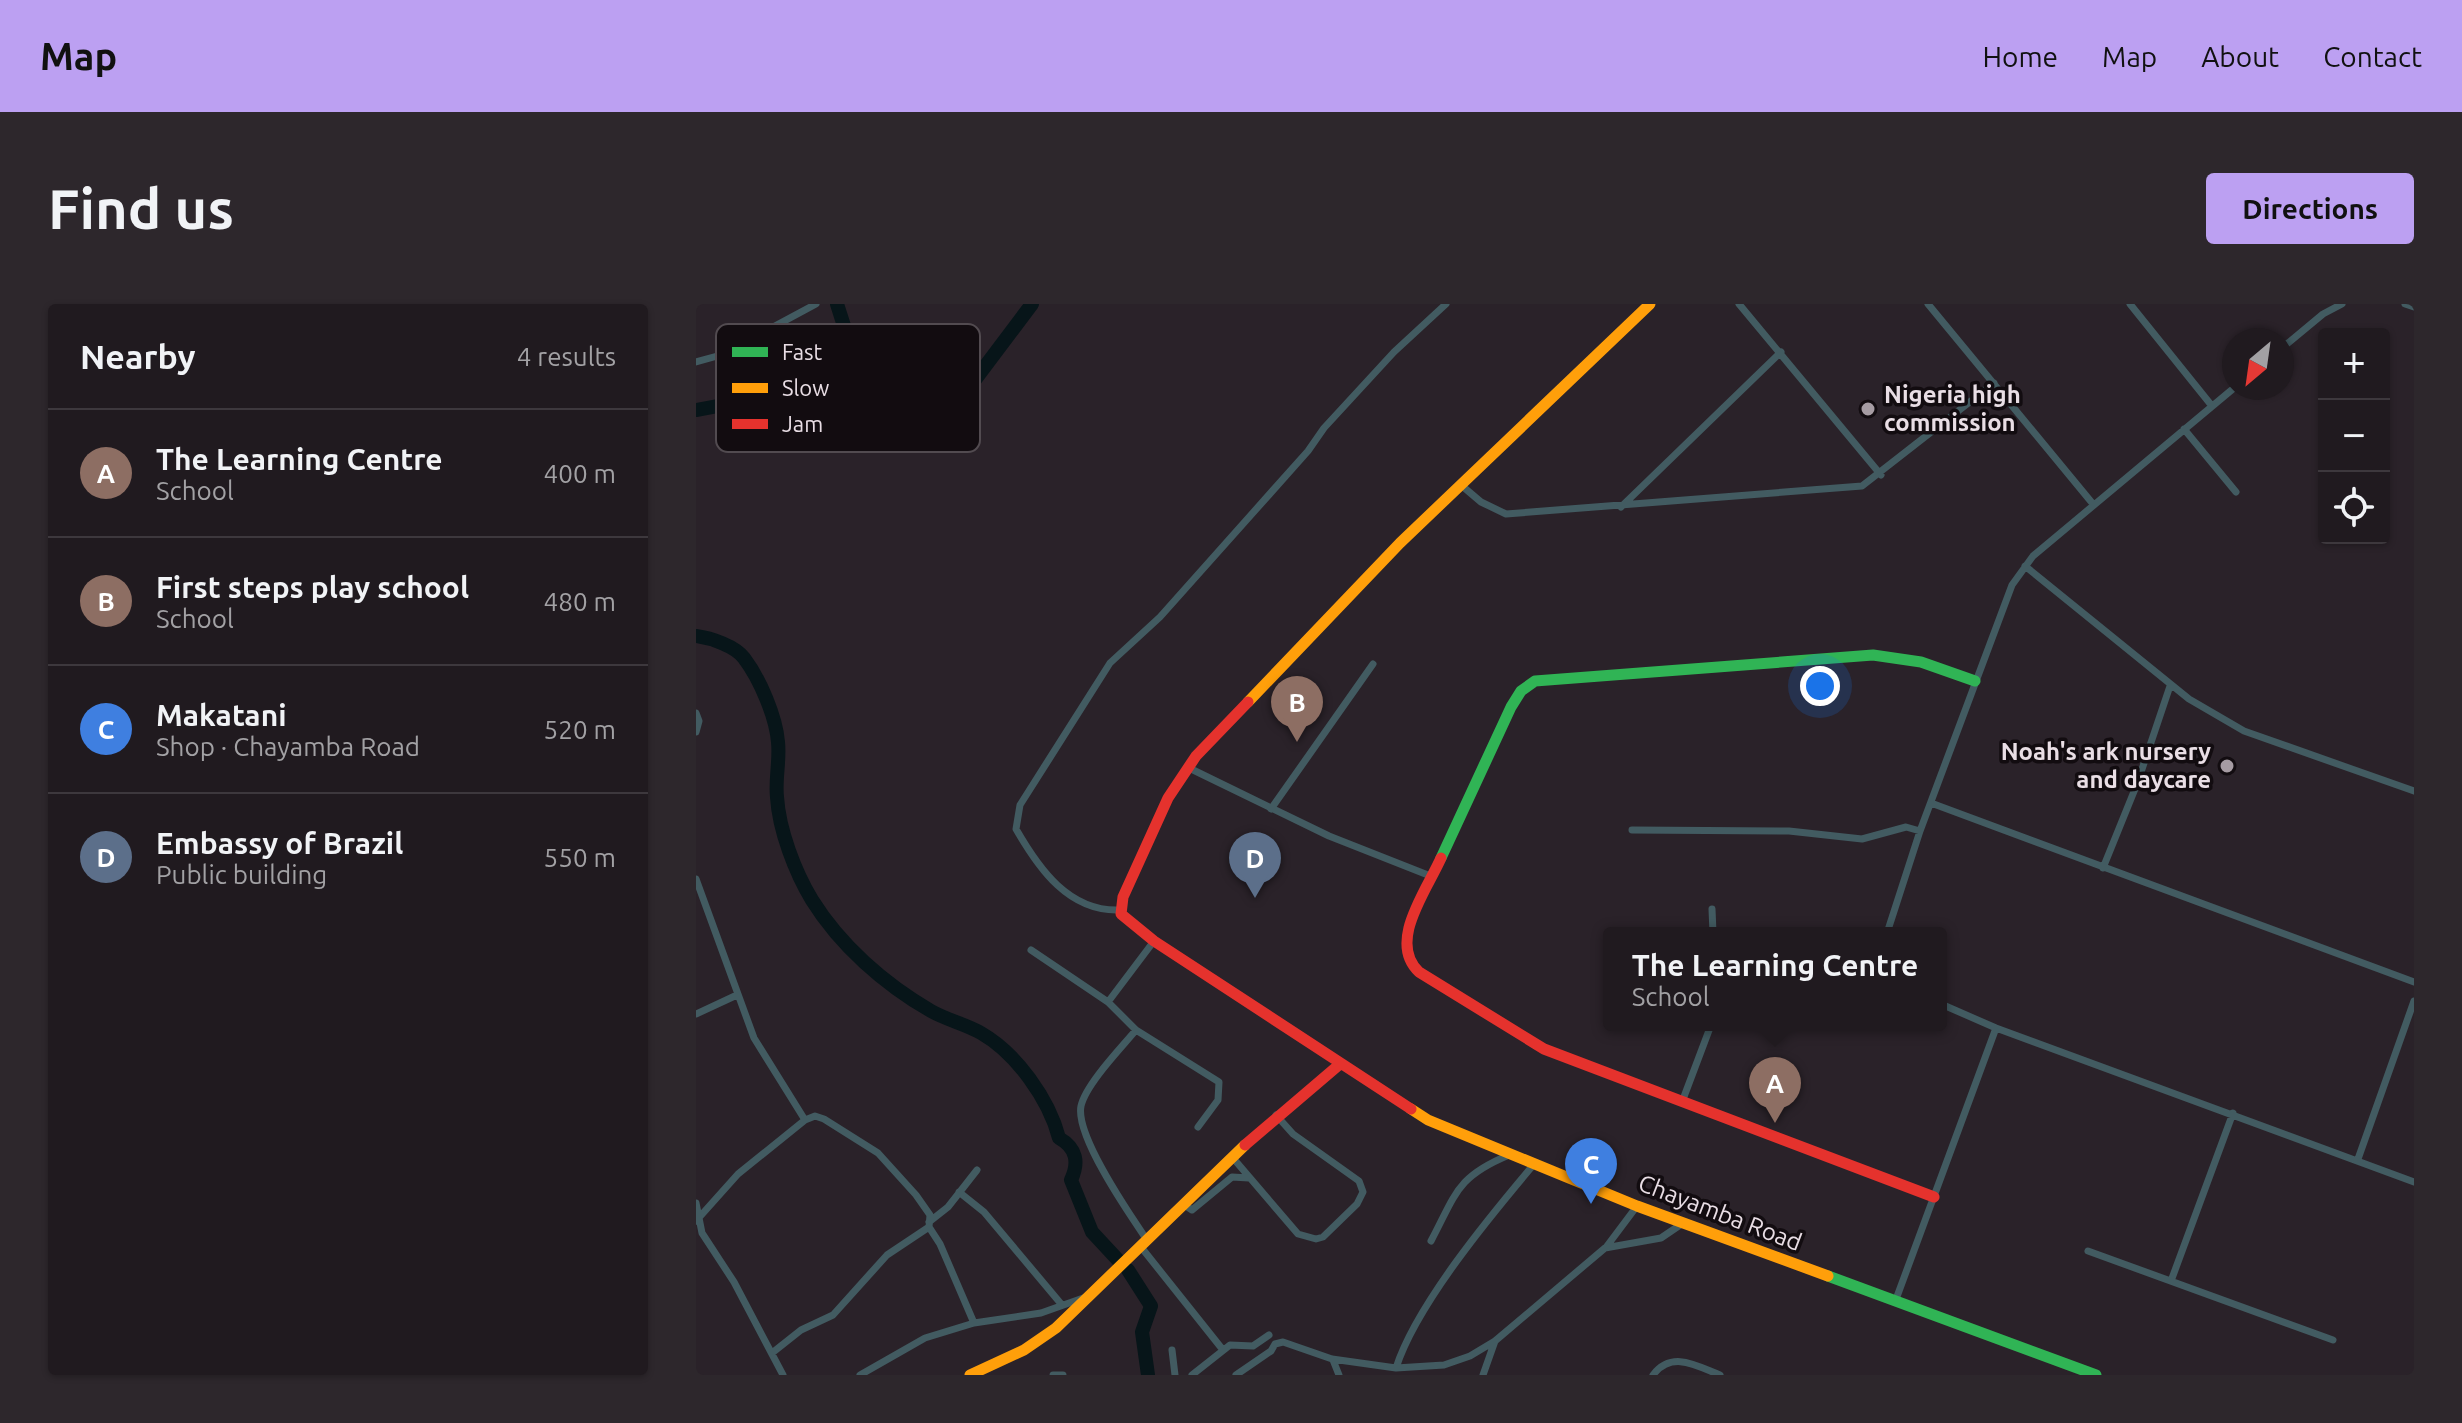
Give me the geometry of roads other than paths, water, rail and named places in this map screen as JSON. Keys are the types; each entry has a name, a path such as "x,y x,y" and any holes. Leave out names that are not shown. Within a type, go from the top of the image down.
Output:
{"street":[{"path":"779,324 816,304"},
{"path":"1446,304 1394,352 1324,428 1308,451 1160,617 1123,647 1020,805 1016,829 1052,880 1084,906 1100,911 1120,910 1168,798 1187,767 1400,543 1650,304"},
{"path":"1739,304 1881,475"},
{"path":"1928,304 2093,504"},
{"path":"2130,304 2212,406"},
{"path":"2294,338 2323,314 2342,304"},
{"path":"2405,304 2414,307"},
{"path":"1621,507 1781,352"},
{"path":"696,362 716,356"},
{"path":"1461,485 1481,502 1506,514 1817,492 1862,486 1881,475 1994,383"},
{"path":"1889,927 1920,831 2012,585 2025,566 2093,504 2222,398"},
{"path":"2184,429 2236,492"},
{"path":"2025,566 2170,686 2244,731 2414,791"},
{"path":"1934,1197 1520,1037 1413,968 1404,951 1433,877 1511,707 1521,691 1535,681 1873,655 1921,662 1975,681"},
{"path":"1271,809 1373,664"},
{"path":"2103,868 2137,784 2170,686"},
{"path":"696,713 699,721 696,732"},
{"path":"1187,767 1271,809 1433,877"},
{"path":"1931,803 2414,982"},
{"path":"1632,830 1789,831 1862,839 1906,827 1920,831"},
{"path":"696,879 754,1038 805,1120"},
{"path":"1712,909 1713,927"},
{"name":"Chayamba Road","path":"1120,910 1127,922 1154,941 1413,1112 1637,1206 2080,1372 2096,1375"},
{"path":"1108,1002 1154,941"},
{"path":"1031,950 1108,1002 1136,1030 1219,1082 1218,1100 1198,1127"},
{"path":"696,1014 737,995"},
{"path":"2358,1159 2414,1001"},
{"path":"1947,1007 1996,1028 2414,1182"},
{"path":"1895,1302 1996,1028"},
{"path":"1136,1030 1086,1096 1081,1113 1100,1167 1144,1244 1223,1350"},
{"path":"1682,1102 1709,1031"},
{"path":"976,1374 1041,1339 1090,1297 1276,1115 1340,1064"},
{"path":"2171,1281 2233,1113"},
{"path":"1233,1158 1298,1234 1316,1239 1323,1237 1362,1196 1359,1181 1293,1134 1276,1115"},
{"path":"697,1221 738,1174 805,1120 815,1116 824,1119 878,1153 916,1195 930,1215 929,1224 974,1323"},
{"path":"1431,1241 1456,1189 1483,1165 1510,1154"},
{"path":"1396,1368 1406,1340 1453,1269 1535,1163"},
{"path":"772,1353 801,1330 833,1315 887,1255 929,1224 977,1170"},
{"path":"1183,1204 1192,1210 1232,1177 1249,1178"},
{"path":"959,1192 984,1212 1062,1305"},
{"path":"696,1203 697,1221 783,1375"},
{"path":"1236,1375 1279,1342 1296,1344 1332,1359 1396,1368 1444,1365 1470,1356 1495,1341 1605,1248 1637,1206"},
{"path":"1605,1248 1661,1238 1683,1223"},
{"path":"2088,1251 2333,1340"},
{"path":"860,1375 925,1338 974,1323 1041,1313 1090,1297"},
{"path":"1192,1375 1223,1350 1236,1344 1253,1346 1269,1335"},
{"path":"1483,1375 1495,1341"},
{"path":"1172,1350 1175,1375"},
{"path":"1332,1359 1338,1366 1339,1375"},
{"path":"1653,1375 1662,1365 1677,1360 1720,1375"},
{"path":"1053,1375 1063,1375"}],"waterway":[{"path":"837,304 843,324"},
{"path":"980,373 1032,304"},
{"path":"696,410 716,406"},
{"path":"696,636 722,643 740,654 756,676 766,698 778,742 778,810 784,837 800,877 823,917 864,962 897,989 931,1011 981,1033 1007,1052 1039,1093 1059,1138 1073,1151 1075,1168 1071,1180 1092,1232 1118,1260"},
{"path":"1128,1270 1151,1306 1142,1332 1148,1375"}],"place":[{"name":"Nigeria high commission","path":"1868,409"},
{"name":"First steps play school","path":"1297,742"},
{"name":"Noah's ark nursery and daycare","path":"2227,766"},
{"name":"Embassy of Brazil","path":"1255,898"},
{"name":"The Learning Centre","path":"1775,1123"},
{"name":"Makatani","path":"1591,1204"}]}
